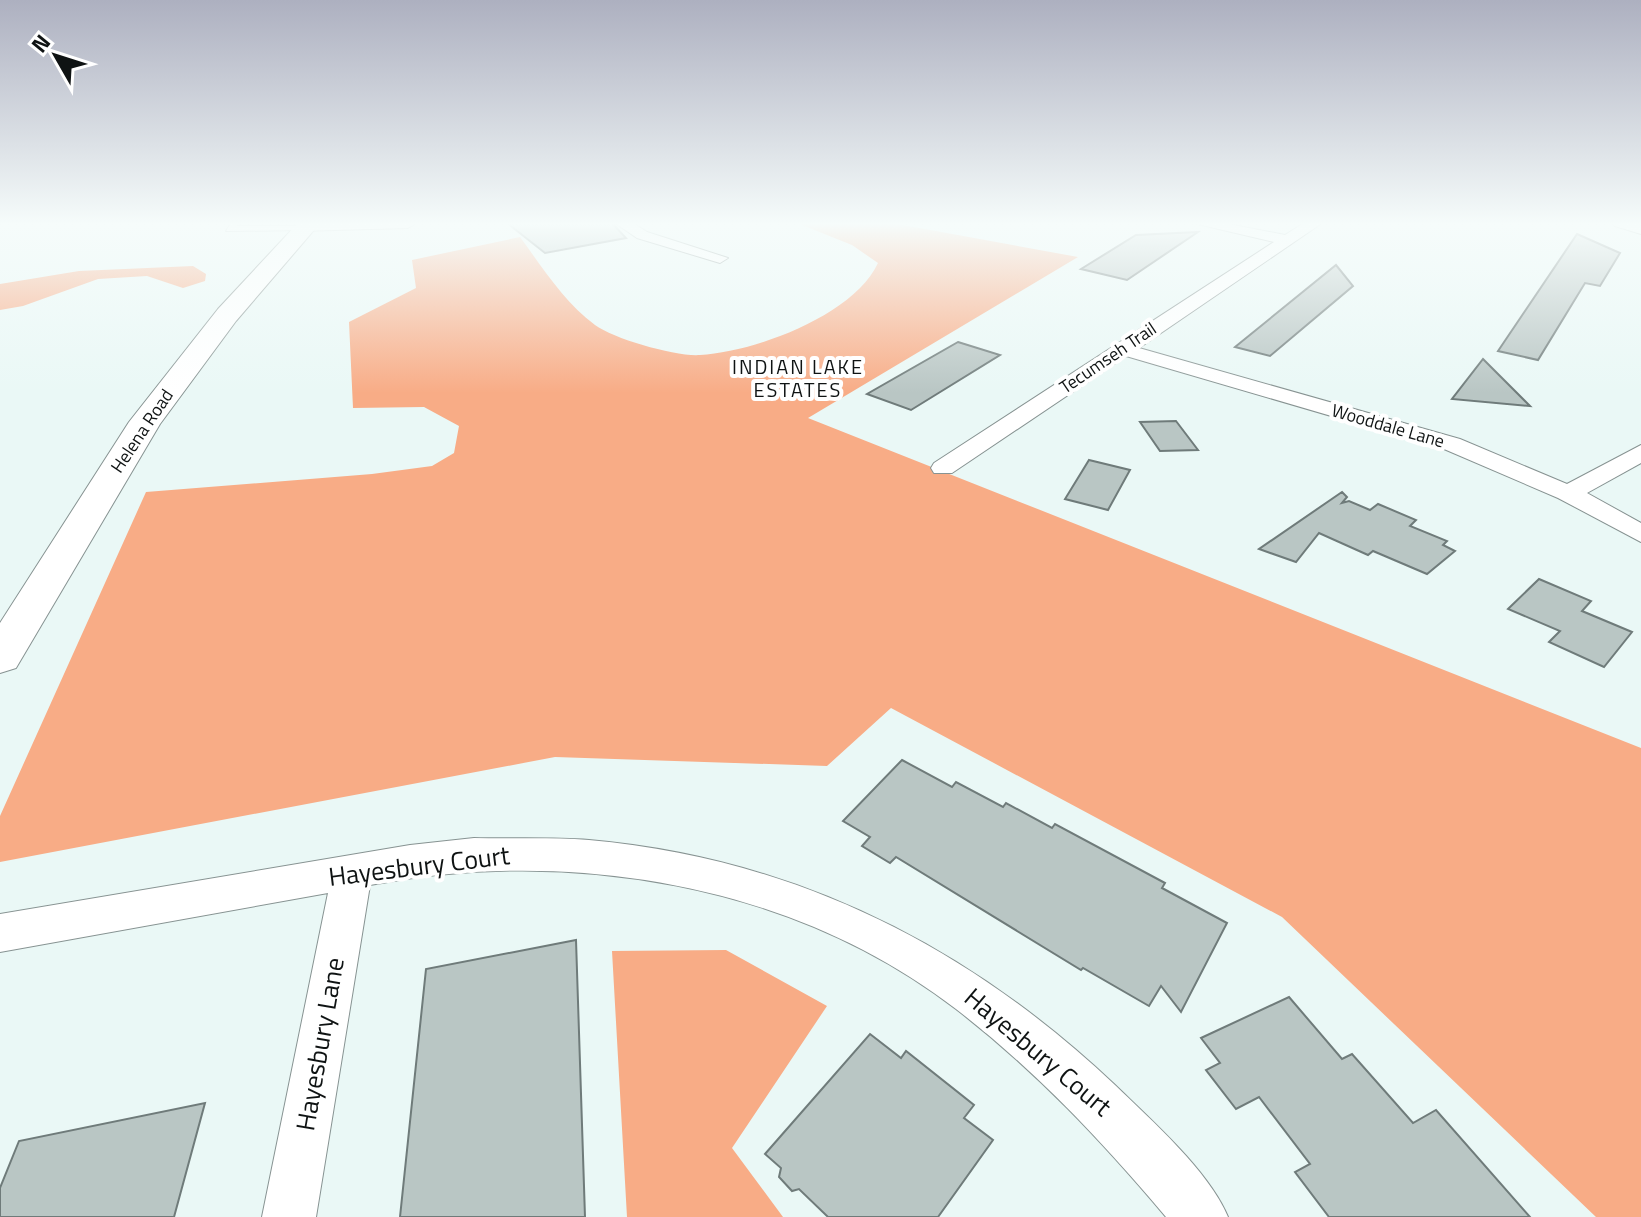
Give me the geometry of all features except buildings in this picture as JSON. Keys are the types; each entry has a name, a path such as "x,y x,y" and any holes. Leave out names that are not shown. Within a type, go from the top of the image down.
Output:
{"main road":[{"name":"Helena Road","path":"0,658 145,422 227,315 258,280"}],"street":[{"name":"Tecumseh Trail","path":"943,468 1227,280"},
{"name":"Wooddale Lane","path":"1122,349 1452,444 1567,493 1641,534"},
{"path":"1567,493 1609,474 1641,452"},
{"name":"Hayesbury Court","path":"0,933 470,854 564,852 678,868 749,883 819,907 948,976 1041,1048 1116,1116 1201,1217"},
{"name":"Hayesbury Lane","path":"289,1217 352,872"}],"shaded area":[{"path":"26,280 96,280 23,306 0,310 0,284"},
{"path":"158,280 205,280 183,288"},
{"path":"415,280 551,280 584,316 604,330 646,346 700,355 748,347 801,327 848,299 866,282 1040,280 808,418 1641,748 1641,1217 1596,1217 1282,917 891,708 827,766 555,757 0,862 0,816 146,492 372,474 432,466 454,453 459,426 424,407 353,408 349,322 416,288"},
{"path":"726,950 827,1006 732,1148 783,1217 627,1217 612,951"}],"district":[{"name":"INDIAN LAKE ESTATES","path":"798,378"}]}
